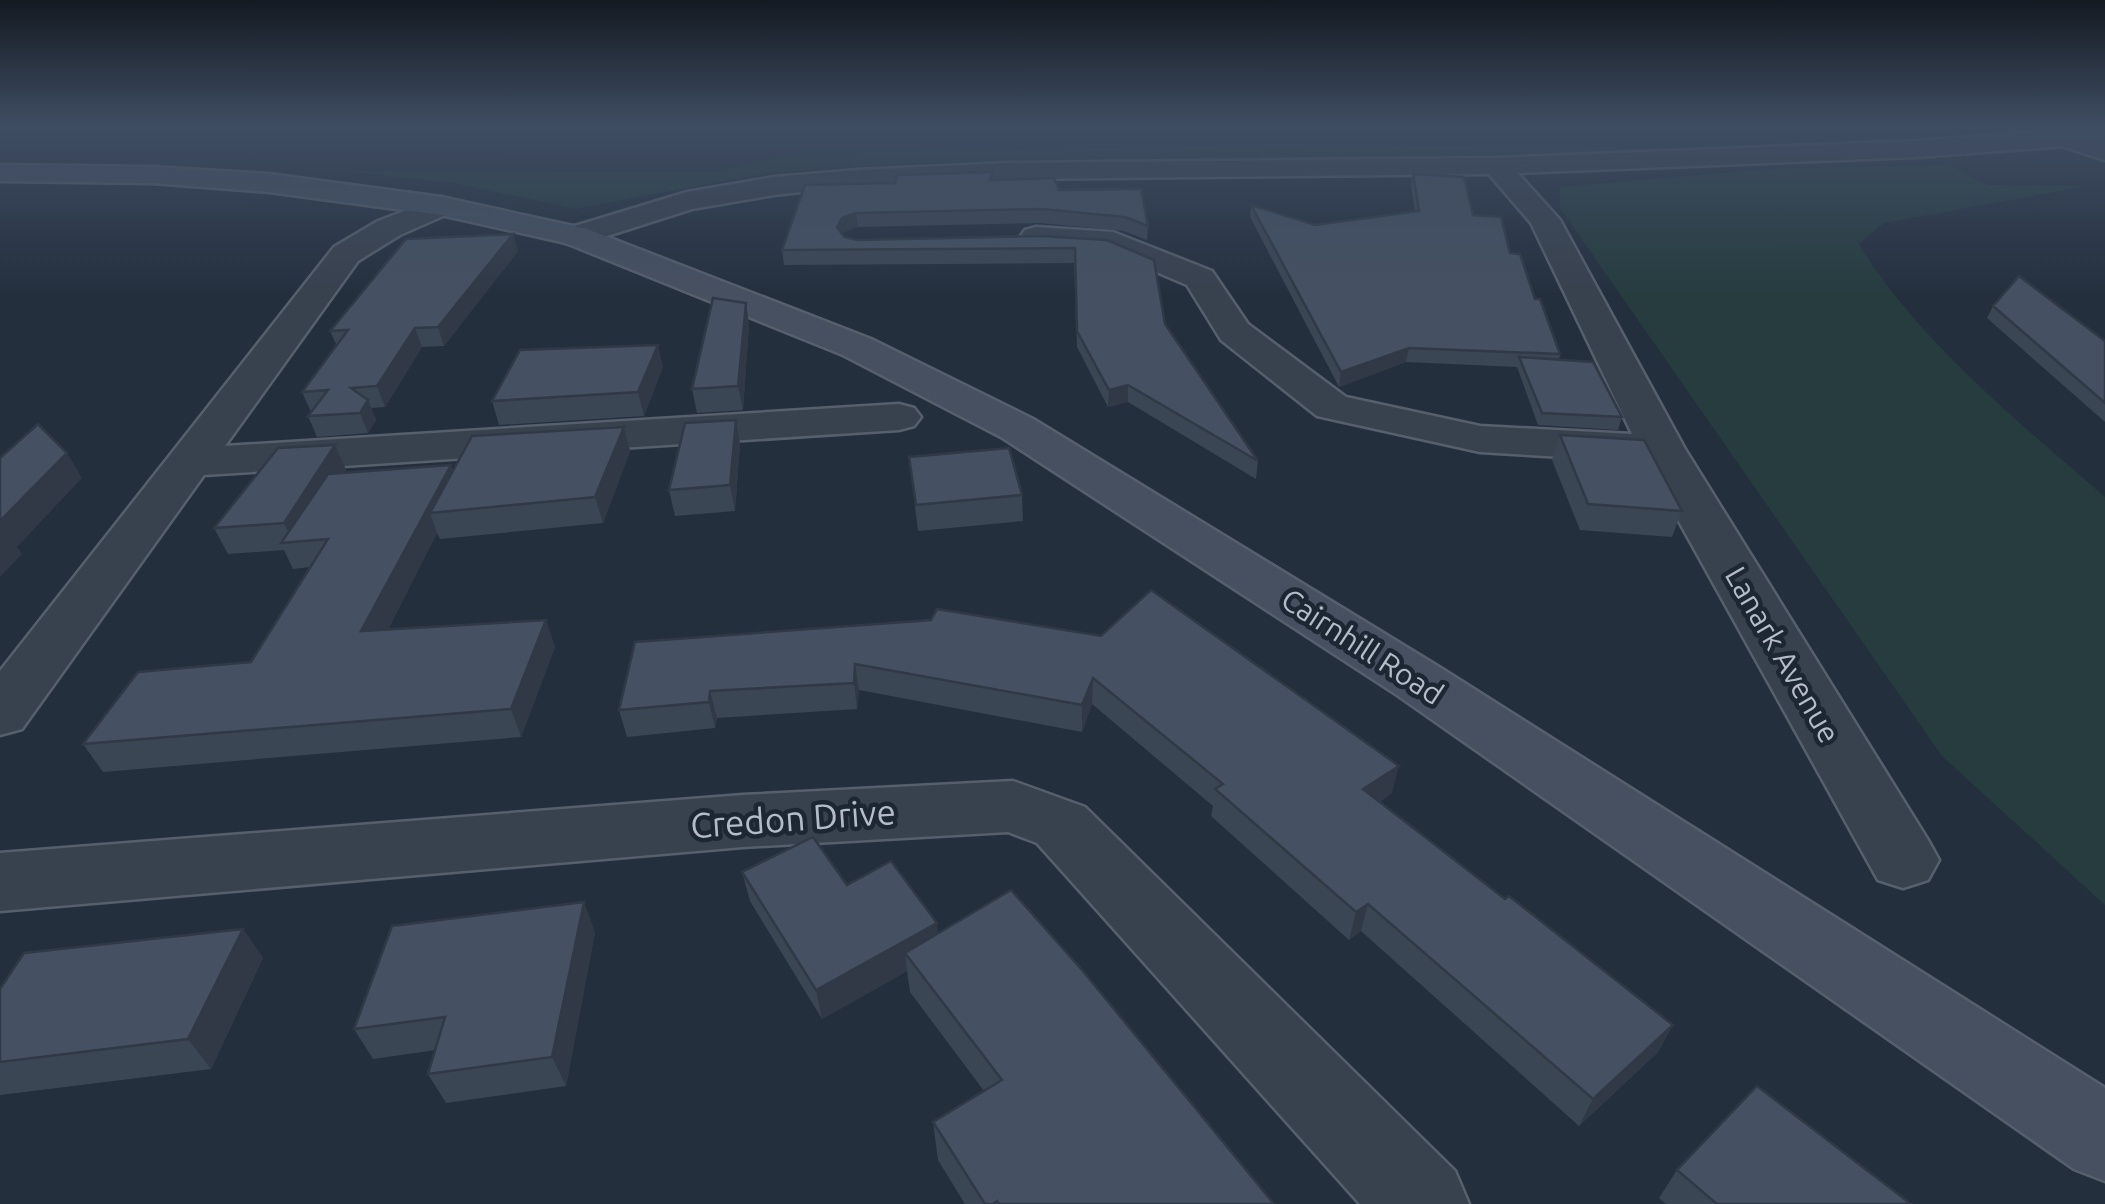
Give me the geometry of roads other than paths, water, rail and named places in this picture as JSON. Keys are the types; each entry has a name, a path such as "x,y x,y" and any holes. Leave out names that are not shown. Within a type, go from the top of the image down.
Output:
{"main road":[{"name":"Cairnhill Road","path":"257,182 442,206 576,236 857,348 1017,428 1418,681 2105,1138"}],"street":[{"path":"576,236 686,201 813,182"},
{"name":"Lanark Avenue","path":"1511,182 1545,220 1662,449 1903,860"},
{"path":"0,714 346,254 389,228 442,206"},
{"path":"1004,238 1113,242 1200,278 1234,332 1332,407 1480,440 1662,449"},
{"path":"191,462 899,418"},
{"name":"Credon Drive","path":"0,882 40,882 743,822 1013,806 1061,825 1422,1204"}]}
